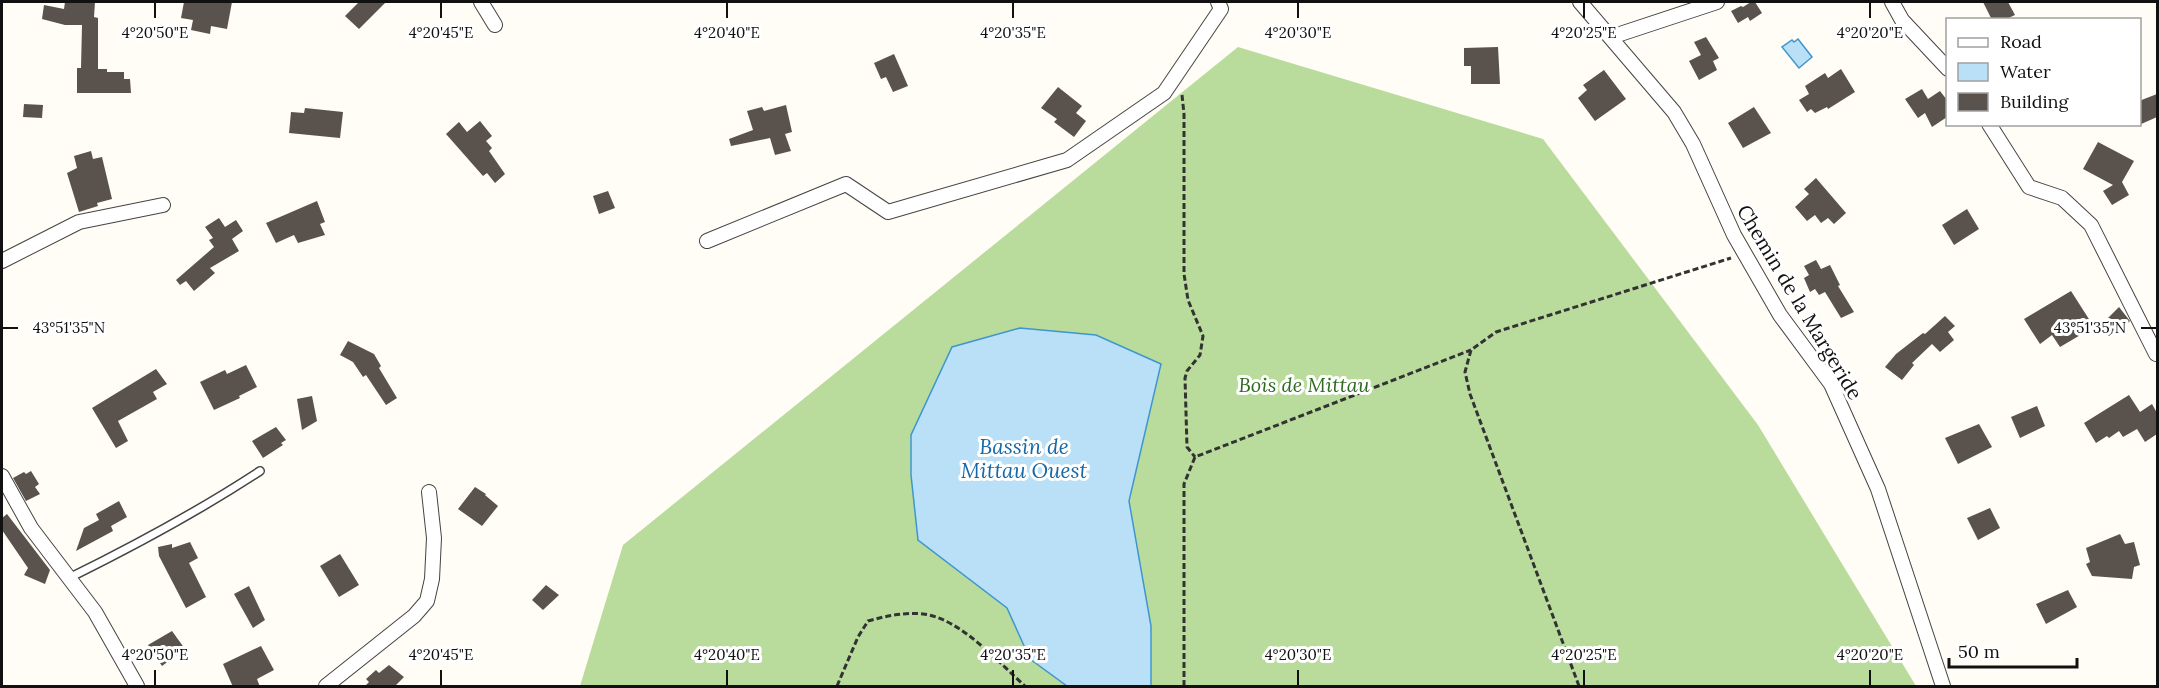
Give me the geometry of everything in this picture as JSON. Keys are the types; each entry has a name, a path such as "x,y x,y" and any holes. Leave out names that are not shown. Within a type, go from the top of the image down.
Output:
{"street":[{"path":"482,2 495,25"},
{"path":"706,241 846,184 888,212 1067,160 1164,93 1221,9 1218,2"},
{"name":"Chemin de la Margeride","path":"1580,2 1674,112 1693,144 1744,254 1780,315 1831,384 1878,489 1943,687"},
{"path":"1611,37 1717,2"},
{"path":"1892,2 1902,20 1946,68"},
{"path":"1990,126 2029,187 2062,198 2091,225 2157,354"},
{"path":"2,261 79,222 163,205"},
{"path":"2,476 31,528 94,612 137,687"},
{"path":"326,687 414,616 427,601 432,579 434,538 429,492"}],"lane":[{"path":"69,578 128,548 260,471"}],"path":[{"path":"1179,71 1184,114 1184,274 1188,300 1203,336 1200,355 1187,371 1185,378 1187,447 1195,457"},
{"path":"1184,687 1184,484 1195,457 1471,350 1496,332 1744,254"},
{"path":"1471,350 1465,372 1470,394 1580,687"},
{"path":"837,687 858,637 868,621 897,614 926,614 962,629 1025,687"}],"green space":[{"name":"Bois de Mittau","path":"1238,47 1543,139 1758,425 1916,686 580,686 623,545"}],"water":[{"path":"1798,39 1812,57 1799,68 1782,47"},
{"name":"Bassin de Mittau Ouest","path":"1020,328 1096,335 1161,364 1129,501 1151,626 1151,686 1067,686 1030,659 1007,608 918,540 911,475 911,435 952,347"}],"building":[{"path":"65,2 95,2 94,17 98,18 98,69 107,69 107,72 124,72 124,79 130,79 131,93 77,93 77,68 81,68 82,25 65,25 42,19 44,5 64,9"},
{"path":"184,2 232,2 227,29 211,26 210,34 191,30 193,20 181,18"},
{"path":"359,2 386,2 359,29 345,16"},
{"path":"1755,2 1762,13 1750,21 1748,17 1738,23 1731,11"},
{"path":"1983,2 2008,2 2015,15 2008,18 1991,18"},
{"path":"1706,37 1719,58 1713,61 1717,70 1699,80 1689,61 1701,55 1694,42"},
{"path":"1498,47 1500,84 1471,84 1471,66 1464,66 1464,48"},
{"path":"894,54 908,86 893,92 886,77 881,79 874,63"},
{"path":"1841,69 1855,92 1828,109 1827,107 1815,113 1811,109 1807,112 1799,100 1809,94 1805,86 1825,73 1828,78"},
{"path":"1604,70 1626,99 1595,121 1578,98 1587,90 1583,85"},
{"path":"1058,87 1082,106 1076,113 1086,121 1074,137 1054,122 1057,119 1041,108"},
{"path":"1922,89 1928,99 1940,91 1946,99 1946,118 1932,127 1925,113 1918,118 1905,99"},
{"path":"2157,94 2157,117 2141,124 2141,100"},
{"path":"24,104 43,105 42,118 23,117"},
{"path":"786,105 792,132 785,134 791,151 775,155 770,138 731,146 729,139 753,130 747,111 762,107 764,111"},
{"path":"1754,107 1771,133 1743,148 1728,123"},
{"path":"305,108 343,112 340,138 289,133 291,112 304,113"},
{"path":"480,121 492,136 486,141 492,148 489,151 505,174 495,183 487,173 483,176 446,134 459,122 467,132"},
{"path":"2098,142 2134,161 2122,182 2129,195 2112,205 2103,191 2113,185 2083,169"},
{"path":"91,151 93,159 102,157 112,199 79,212 67,173 77,168 74,156"},
{"path":"1816,178 1846,213 1834,224 1828,218 1821,223 1815,215 1807,221 1795,207 1809,194 1804,189"},
{"path":"608,191 615,208 599,214 593,196"},
{"path":"317,201 325,222 320,224 325,235 298,243 294,235 276,243 266,223"},
{"path":"1967,209 1979,229 1954,245 1942,225"},
{"path":"219,218 225,227 236,220 243,231 232,239 239,251 210,268 215,273 194,291 186,281 180,285 176,280 214,247 209,240 213,238 205,227"},
{"path":"1816,260 1821,269 1830,265 1840,285 1838,286 1854,312 1841,318 1825,292 1819,295 1815,289 1810,292 1804,278 1809,275 1804,266"},
{"path":"2071,291 2094,327 2060,347 2052,335 2040,344 2024,319"},
{"path":"2119,307 2130,321 2119,333 2116,330 2109,336 2099,327"},
{"path":"1945,316 1955,326 1948,332 1954,340 1940,352 1932,344 1912,363 1914,365 1902,380 1885,367 1896,354 1923,333 1925,334"},
{"path":"348,341 374,354 381,366 379,368 397,398 386,405 366,375 363,377 353,362 340,355"},
{"path":"246,365 257,387 214,410 200,382 225,370 227,374"},
{"path":"156,369 167,384 153,392 157,399 118,421 128,441 116,448 92,408"},
{"path":"2129,395 2140,412 2152,404 2157,413 2157,434 2145,442 2137,429 2123,437 2119,431 2096,443 2084,423"},
{"path":"312,396 317,421 302,430 297,399"},
{"path":"2037,406 2045,426 2020,438 2011,417"},
{"path":"1979,424 1992,447 1958,464 1945,438"},
{"path":"276,427 286,440 281,443 283,445 263,458 252,441"},
{"path":"31,471 39,484 35,487 40,494 26,501 13,478"},
{"path":"475,487 498,506 482,526 458,509"},
{"path":"119,501 127,517 111,526 113,531 76,551 84,528 99,520 96,514"},
{"path":"1990,508 2000,528 1978,540 1967,518"},
{"path":"7,514 50,570 45,584 24,575 28,568 2,530 2,518"},
{"path":"2120,534 2125,544 2134,542 2140,565 2134,567 2132,579 2092,576 2086,564 2090,562 2086,548"},
{"path":"190,542 198,558 189,563 206,597 186,608 159,556 158,547 172,544 172,548"},
{"path":"340,554 359,585 339,597 320,566"},
{"path":"546,585 559,595 543,610 532,600"},
{"path":"249,586 265,620 253,628 234,594"},
{"path":"2068,590 2077,607 2046,624 2036,604"},
{"path":"172,631 185,649 162,666 148,645"},
{"path":"261,646 274,670 257,679 260,687 233,687 223,664"},
{"path":"389,665 404,677 394,687 364,687 369,682 366,679 376,670 379,673"}]}
